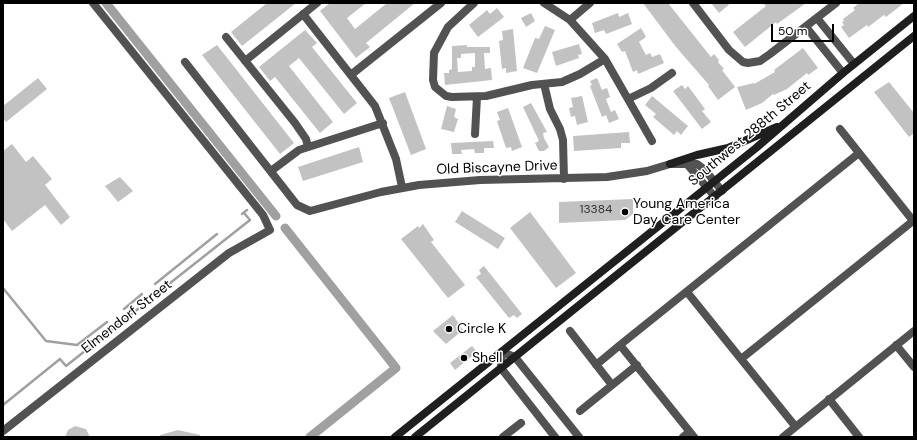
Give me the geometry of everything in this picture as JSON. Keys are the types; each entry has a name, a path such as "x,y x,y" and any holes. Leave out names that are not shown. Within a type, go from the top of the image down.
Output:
{"main road":[{"name":"Southwest 288th Street","path":"395,437 715,182 843,73 914,16"},
{"name":"Southwest 288th Street","path":"415,437 914,36"},
{"path":"670,164 697,155 728,148 785,123"},
{"path":"626,253 634,262"}],"street":[{"name":"Elmendorf Street","path":"3,430 229,253 270,230 262,215 93,3"},
{"path":"245,61 317,3"},
{"path":"352,74 441,3"},
{"path":"474,3 457,16 442,36 434,53 432,74 435,87 446,96 452,98 477,97 571,79 605,59"},
{"path":"544,3 570,20 605,59 652,141"},
{"path":"570,20 590,3"},
{"path":"693,3 729,50 743,62 754,63 760,61 836,3"},
{"path":"303,14 352,74 371,100 383,123 396,160 402,187"},
{"path":"817,18 854,64"},
{"path":"806,27 843,73"},
{"path":"226,37 302,132 308,147"},
{"path":"184,62 271,171 291,155 308,147 383,123"},
{"path":"628,99 651,88 672,73"},
{"path":"544,84 550,109 560,129 563,140 564,179"},
{"path":"475,134 477,97"},
{"path":"741,359 914,221 840,129"},
{"path":"596,365 860,153"},
{"path":"686,163 715,197"},
{"name":"Old Biscayne Drive","path":"271,171 297,205 310,211 402,187 480,180 564,179 619,176 670,164 686,163 701,167 722,191"},
{"path":"687,292 795,426"},
{"path":"570,331 612,385"},
{"path":"783,437 914,331"},
{"path":"620,345 689,435"},
{"path":"896,345 914,367"},
{"path":"555,437 501,368 502,352 515,357 579,437"},
{"path":"580,411 636,365"},
{"path":"829,399 859,437"},
{"path":"503,437 520,423"}],"building":[{"path":"267,3 296,3 242,46 231,32"},
{"path":"330,3 366,3 347,18 355,29 387,3 415,3 366,43 370,47 356,58 320,11"},
{"path":"643,3 668,3 711,57 714,54 719,60 718,62 724,69 722,70 735,87 718,100 708,86 709,85 676,47"},
{"path":"711,3 731,3 719,13"},
{"path":"763,3 806,3 777,24 776,22 745,47 733,32 766,6"},
{"path":"859,3 904,3 886,17 884,15 868,27 867,25 849,38 841,27 844,25 842,22 844,21 843,19 855,10 853,8"},
{"path":"497,8 504,17 478,37 469,25 487,10 490,14"},
{"path":"531,13 535,21 526,27 521,18"},
{"path":"618,13 619,17 628,13 632,24 606,34 604,30 595,33 592,23"},
{"path":"545,26 555,30 537,73 523,68 535,38 539,39"},
{"path":"641,28 646,37 639,42 646,55 650,53 652,57 660,54 664,63 638,74 637,70 633,72 625,51 622,52 617,44"},
{"path":"513,29 517,71 506,73 506,68 502,69 499,41 503,40 502,31"},
{"path":"305,30 317,43 312,47 357,103 344,114 299,58 289,66 333,122 320,133 275,77 270,81 259,67"},
{"path":"579,44 582,54 578,55 579,58 556,66 552,52"},
{"path":"217,45 294,143 280,154 202,55"},
{"path":"468,45 466,47 490,47 490,53 484,53 485,69 491,68 492,80 445,85 444,73 449,73 449,70 452,69 452,46","holes":["475,53 475,67 472,67 472,71 458,72 457,58 461,58 461,54"]},
{"path":"803,48 818,68 808,75 807,73 787,89 774,95 773,94 762,103 746,110 737,87 754,84 775,72 774,70"},
{"path":"38,78 47,89 6,122 3,118 3,106"},
{"path":"597,78 602,90 607,88 610,97 606,99 611,112 615,110 619,119 609,123 606,115 602,117 590,86 592,85 590,81"},
{"path":"889,82 914,113 914,133 909,137 874,92"},
{"path":"682,85 685,89 688,86 705,109 702,111 711,122 702,129 673,91"},
{"path":"405,92 426,149 411,155 389,98"},
{"path":"582,96 588,122 577,125 575,116 571,117 569,108 573,107 571,98"},
{"path":"652,96 688,126 681,135 677,131 674,135 653,117 656,114 645,105"},
{"path":"531,103 547,132 543,133 549,147 544,151 539,151 535,143 539,141 523,107"},
{"path":"447,106 456,109 454,117 458,119 454,132 441,129"},
{"path":"508,108 522,147 512,151 511,147 506,148 497,121 500,120 497,112"},
{"path":"629,132 630,143 621,143 621,148 574,151 573,136"},
{"path":"493,141 494,148 484,148 484,153 475,153 474,149 461,150 462,154 452,154 451,143"},
{"path":"12,144 26,162 33,156 52,179 45,185 70,217 61,225 45,205 12,231 3,219 3,151"},
{"path":"359,147 363,162 303,181 298,167"},
{"path":"120,177 133,191 118,202 105,186"},
{"path":"633,199 633,214 625,220 559,223 559,202"},
{"path":"462,211 505,238 498,249 455,222"},
{"path":"530,212 576,273 556,288 510,228"},
{"path":"423,224 434,240 431,242 465,285 448,298 401,239"},
{"path":"484,266 522,314 517,318 514,315 509,318 476,277 481,274 479,270"},
{"name":"Circle K","path":"453,315 463,330 446,344 433,331"},
{"name":"Shell","path":"472,346 477,352 455,370 450,363"},
{"path":"75,426 86,429 90,437 65,437 68,430"},
{"path":"178,430 200,435 200,437 160,437 160,435"}],"waterway":[{"path":"106,3 276,216"},
{"path":"242,214 247,210"},
{"path":"160,291 250,220 244,213"},
{"path":"285,228 396,368 310,437"},
{"path":"155,284 217,234"},
{"path":"3,288 46,341 77,345 107,322"},
{"path":"124,309 142,294"},
{"path":"3,405 60,359 66,366 148,301"}],"place":[{"name":"Young America Day Care Center","path":"625,212"},
{"name":"Circle K","path":"449,329"},
{"name":"Shell","path":"464,358"}]}
